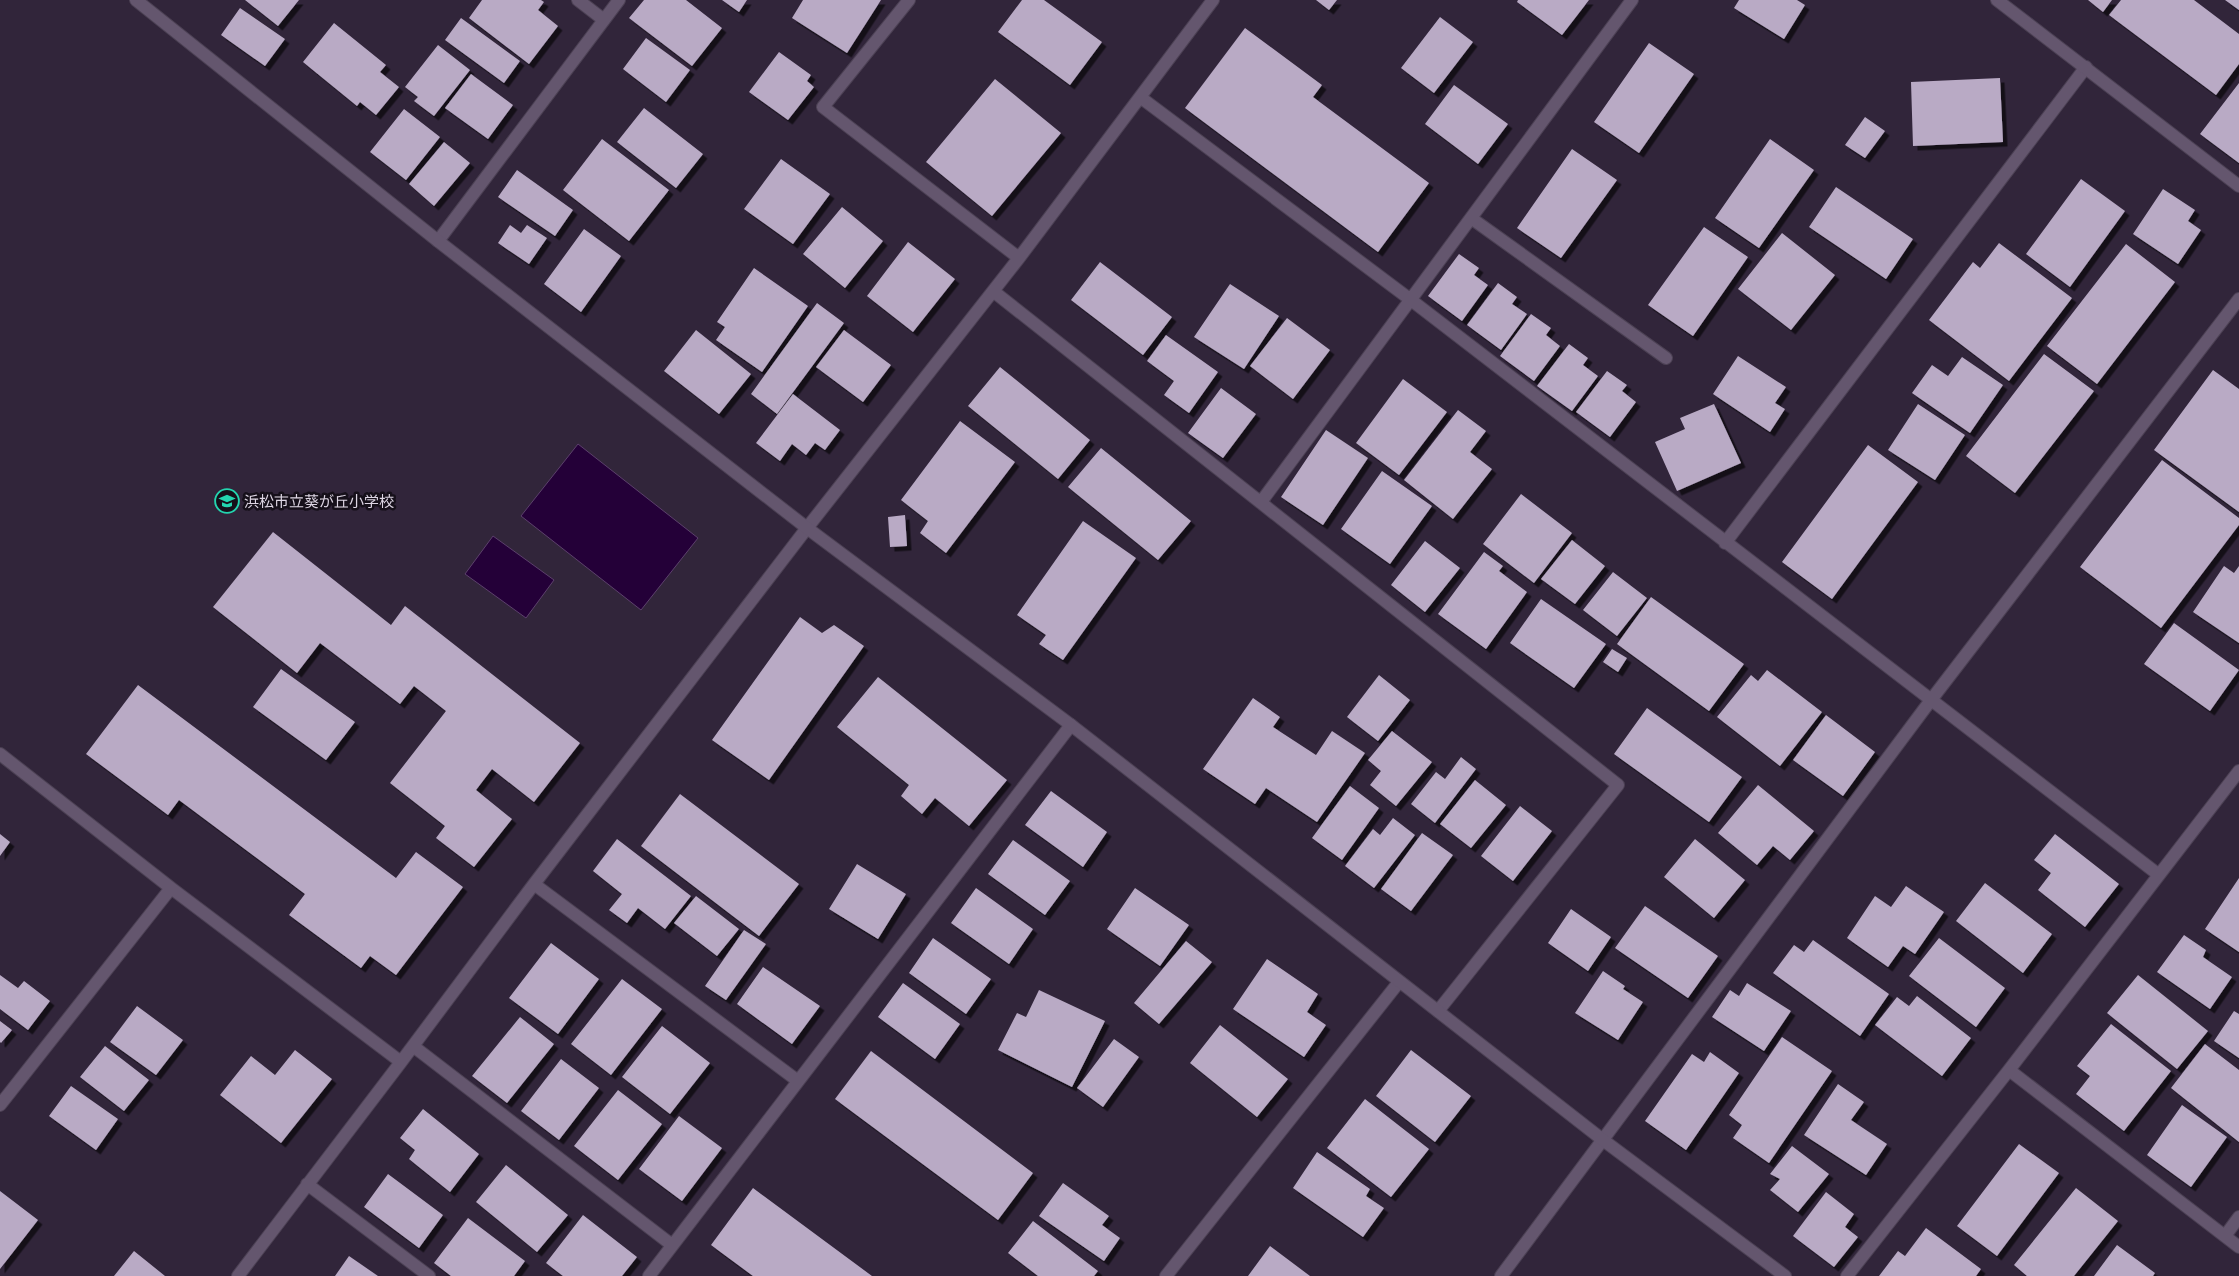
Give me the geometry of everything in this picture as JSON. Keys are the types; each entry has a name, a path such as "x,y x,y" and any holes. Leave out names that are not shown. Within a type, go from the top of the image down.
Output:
{"street":[{"path":"138,0 438,241 807,528 1071,725 1603,1140 1785,1276"},
{"path":"578,0 604,20"},
{"path":"438,241 619,0"},
{"path":"908,0 823,107 1019,258"},
{"path":"238,1276 534,884 807,528 1019,258 1213,0"},
{"path":"1261,502 1632,0"},
{"path":"1997,0 2239,186"},
{"path":"1726,543 2086,67"},
{"path":"1140,98 1411,300 2159,875"},
{"path":"1471,218 1666,358"},
{"path":"993,291 1618,785 1438,1010"},
{"path":"1501,1276 1931,700 2239,299"},
{"path":"649,1276 1071,725"},
{"path":"0,754 171,888 401,1062"},
{"path":"1847,1276 2009,1070 2239,771"},
{"path":"534,884 798,1081"},
{"path":"0,1105 171,888"},
{"path":"1166,1276 1399,982"},
{"path":"413,1046 672,1245"},
{"path":"2009,1070 2239,1247"},
{"path":"306,1184 429,1276"},
{"path":"2225,1236 2239,1217"}],"shaded area":[{"path":"578,444 698,538 641,610 521,516"},
{"path":"493,536 554,580 526,618 465,574"}],"building":[{"path":"245,0 299,0 278,26"},
{"path":"482,0 541,0 544,2 538,10 558,26 529,64 469,18"},
{"path":"644,0 686,0 722,28 692,66 629,18"},
{"path":"722,0 747,0 739,12"},
{"path":"803,0 881,0 847,53 792,18"},
{"path":"1022,0 1044,0 1102,42 1070,85 998,32"},
{"path":"1316,0 1337,0 1329,10"},
{"path":"1518,0 1589,0 1562,35 1517,2"},
{"path":"1739,0 1797,0 1805,5 1784,39 1734,8"},
{"path":"2088,0 2112,0 2103,12"},
{"path":"2121,0 2194,0 2239,34 2239,64 2216,95 2109,15"},
{"path":"2225,0 2239,0 2239,10"},
{"path":"240,8 285,39 265,66 221,35"},
{"path":"1440,17 1473,42 1434,93 1401,68"},
{"path":"461,18 520,61 504,83 445,40"},
{"path":"334,23 386,65 380,72 399,87 376,115 360,102 357,106 303,62"},
{"path":"1245,28 1322,85 1313,97 1429,183 1378,252 1185,108"},
{"path":"646,38 690,70 666,102 623,69"},
{"path":"1649,43 1694,74 1639,153 1594,122"},
{"path":"438,45 470,70 434,116 414,101 418,97 405,87"},
{"path":"779,52 811,75 807,81 814,87 788,120 749,92"},
{"path":"471,74 513,105 488,139 445,108"},
{"path":"2000,78 2003,142 1913,146 1911,82"},
{"path":"995,79 1061,133 992,216 926,162"},
{"path":"2239,83 2239,163 2200,134"},
{"path":"1454,85 1508,124 1478,164 1425,124"},
{"path":"644,108 703,154 676,188 617,142"},
{"path":"404,109 440,137 406,180 370,152"},
{"path":"1865,117 1885,131 1865,158 1845,145"},
{"path":"602,139 669,190 629,241 563,190"},
{"path":"1770,139 1814,170 1759,248 1715,218"},
{"path":"444,142 470,163 434,206 409,184"},
{"path":"1572,149 1617,180 1561,258 1517,228"},
{"path":"781,159 830,194 793,244 744,209"},
{"path":"517,170 573,210 555,236 498,197"},
{"path":"2081,179 2125,211 2070,287 2026,254"},
{"path":"1836,187 1913,239 1886,279 1809,227"},
{"path":"2163,189 2195,210 2188,221 2201,230 2178,264 2133,234"},
{"path":"842,207 883,241 845,288 803,254"},
{"path":"510,225 521,233 527,225 547,238 529,264 498,243"},
{"path":"1704,227 1748,257 1693,336 1648,305"},
{"path":"584,229 621,256 581,312 544,284"},
{"path":"1782,233 1835,275 1791,330 1738,289"},
{"path":"908,242 955,279 913,332 867,296"},
{"path":"1999,243 2072,298 2009,381 1929,320 1973,262 1980,268"},
{"path":"2126,244 2175,282 2097,384 2047,346"},
{"path":"1459,254 1479,268 1474,275 1488,285 1462,321 1428,296"},
{"path":"1100,262 1172,317 1143,355 1071,300"},
{"path":"754,268 808,306 762,372 716,340 725,327 717,322"},
{"path":"1498,283 1517,297 1512,304 1527,314 1501,350 1467,325"},
{"path":"1230,284 1279,316 1244,369 1194,337"},
{"path":"817,303 844,323 777,414 751,394"},
{"path":"1531,314 1551,328 1546,335 1560,346 1534,381 1500,356"},
{"path":"1287,318 1330,350 1293,399 1250,366"},
{"path":"696,330 751,374 719,414 664,371"},
{"path":"844,330 891,365 863,402 816,367"},
{"path":"1166,335 1218,372 1189,413 1164,395 1174,381 1147,361"},
{"path":"1569,344 1588,358 1583,365 1598,376 1572,411 1537,386"},
{"path":"2044,354 2094,391 2015,493 1966,456"},
{"path":"1738,356 1786,387 1775,403 1785,409 1770,432 1713,394"},
{"path":"1962,357 2003,385 1970,433 1912,393 1932,365 1948,376"},
{"path":"1000,367 1090,440 1058,479 968,406"},
{"path":"2213,370 2239,389 2239,512 2154,450"},
{"path":"1607,371 1627,385 1622,391 1636,402 1610,437 1576,412"},
{"path":"1403,379 1447,412 1399,475 1356,443"},
{"path":"1221,388 1256,414 1223,458 1188,433"},
{"path":"793,394 840,430 825,450 815,443 806,455 792,444 780,461 756,443"},
{"path":"1714,404 1741,463 1677,491 1655,442 1685,429 1680,418"},
{"path":"1918,404 1965,435 1935,480 1888,450"},
{"path":"1458,410 1486,431 1470,452 1492,469 1453,519 1404,480"},
{"path":"960,421 1015,462 946,553 920,533 928,521 901,500"},
{"path":"1326,430 1368,458 1323,525 1281,497"},
{"path":"1868,445 1918,482 1832,599 1782,562"},
{"path":"1101,448 1191,521 1158,560 1068,487"},
{"path":"2162,460 2239,518 2239,525 2161,628 2080,567"},
{"path":"1382,471 1432,506 1390,564 1341,529"},
{"path":"1521,494 1572,533 1534,583 1483,544"},
{"path":"905,515 907,546 890,547 888,517"},
{"path":"1083,521 1136,558 1063,660 1039,644 1046,635 1017,615"},
{"path":"273,532 391,625 405,606 580,743 534,802 492,769 476,790 512,819 474,867 436,838 445,826 390,783 446,711 414,686 400,704 320,643 297,673 213,607"},
{"path":"1572,540 1605,566 1575,604 1541,579"},
{"path":"1425,541 1460,568 1425,612 1391,585"},
{"path":"1484,552 1503,566 1499,571 1527,592 1486,649 1438,614"},
{"path":"2224,566 2234,573 2239,566 2239,643 2193,612"},
{"path":"1613,572 1647,598 1617,636 1583,610"},
{"path":"1651,597 1744,664 1709,711 1617,644"},
{"path":"1541,599 1606,644 1574,688 1510,643"},
{"path":"800,617 822,633 834,625 864,646 769,780 712,740"},
{"path":"2174,623 2239,670 2210,711 2144,664"},
{"path":"1612,649 1627,658 1618,672 1603,662"},
{"path":"281,669 355,722 326,760 253,707"},
{"path":"1767,670 1822,712 1780,766 1717,717 1751,675 1758,681"},
{"path":"1379,675 1410,700 1378,741 1347,717"},
{"path":"878,677 1007,780 969,826 935,798 922,814 901,796 909,785 837,727"},
{"path":"138,685 396,878 416,852 463,887 396,975 370,956 361,968 289,915 305,894 179,800 168,815 86,754"},
{"path":"1253,698 1280,717 1273,727 1316,755 1332,731 1365,753 1317,822 1266,788 1255,804 1203,769"},
{"path":"1647,708 1742,777 1709,822 1614,754"},
{"path":"1826,715 1875,752 1843,796 1793,760"},
{"path":"1392,731 1432,762 1396,806 1370,785 1381,771 1368,760"},
{"path":"1461,757 1476,769 1435,823 1411,804 1436,772 1445,779"},
{"path":"1475,780 1506,805 1471,848 1440,824"},
{"path":"1758,785 1814,831 1790,860 1773,846 1757,865 1718,833"},
{"path":"1350,786 1379,808 1342,860 1312,838"},
{"path":"1051,791 1107,832 1083,867 1025,825"},
{"path":"680,794 799,884 759,936 641,846"},
{"path":"1520,806 1552,831 1513,881 1481,856"},
{"path":"1393,818 1415,835 1374,888 1345,866 1373,829 1380,835"},
{"path":"1422,833 1453,855 1411,911 1381,889"},
{"path":"0,834 10,842 0,856"},
{"path":"2055,834 2119,884 2085,927 2038,890 2051,873 2034,860"},
{"path":"617,839 691,896 665,929 638,908 627,923 609,910 622,894 593,871"},
{"path":"1695,839 1745,880 1714,918 1664,877"},
{"path":"1013,840 1070,881 1045,915 988,874"},
{"path":"857,864 906,894 878,939 829,909"},
{"path":"2239,878 2239,952 2205,929"},
{"path":"1985,883 2052,934 2023,973 1956,921"},
{"path":"1906,886 1944,912 1915,954 1903,946 1888,967 1847,938 1875,896 1891,907"},
{"path":"976,888 1033,929 1009,964 951,923"},
{"path":"1135,888 1189,925 1160,966 1107,929"},
{"path":"696,896 739,929 717,956 674,923"},
{"path":"1645,906 1718,956 1688,998 1615,948"},
{"path":"1571,909 1611,937 1588,971 1548,943"},
{"path":"744,930 766,944 726,1000 705,986"},
{"path":"2184,935 2206,950 2203,957 2232,977 2210,1009 2157,972"},
{"path":"933,938 991,979 966,1014 909,973"},
{"path":"1939,938 2005,988 1976,1027 1909,976"},
{"path":"1813,940 1889,994 1860,1036 1773,973 1794,945 1804,952"},
{"path":"1186,941 1212,962 1159,1024 1134,1003"},
{"path":"551,943 599,979 558,1034 509,998"},
{"path":"1267,959 1318,994 1307,1012 1326,1025 1304,1057 1233,1009"},
{"path":"763,967 820,1006 792,1044 737,1004"},
{"path":"1603,971 1625,986 1623,989 1643,1002 1618,1040 1575,1013"},
{"path":"0,975 18,988 24,981 50,1001 28,1030 0,1009"},
{"path":"2138,975 2208,1031 2177,1069 2107,1013"},
{"path":"622,979 662,1009 611,1075 571,1044"},
{"path":"903,983 960,1024 935,1059 878,1017"},
{"path":"1747,983 1791,1011 1764,1051 1712,1017 1730,990 1739,996"},
{"path":"1039,990 1105,1021 1072,1087 998,1050 1017,1013 1026,1017"},
{"path":"1917,996 1971,1038 1942,1076 1875,1025 1897,997 1909,1006"},
{"path":"137,1006 183,1040 156,1075 110,1042"},
{"path":"2234,1011 2239,1014 2239,1058 2214,1041"},
{"path":"520,1017 554,1044 507,1103 472,1076"},
{"path":"0,1021 12,1030 1,1043 0,1042"},
{"path":"2111,1024 2171,1071 2124,1131 2076,1094 2090,1076 2077,1066"},
{"path":"1220,1025 1288,1079 1257,1117 1190,1063"},
{"path":"662,1026 710,1063 670,1114 622,1077"},
{"path":"1782,1037 1832,1071 1769,1163 1733,1138 1742,1125 1729,1115"},
{"path":"1114,1039 1139,1057 1103,1107 1077,1088"},
{"path":"2205,1044 2239,1070 2239,1142 2171,1088"},
{"path":"105,1046 149,1080 124,1111 80,1077"},
{"path":"295,1050 332,1079 281,1143 220,1095 251,1056 275,1075"},
{"path":"1411,1050 1471,1096 1435,1142 1376,1096"},
{"path":"871,1051 1033,1173 998,1220 835,1099"},
{"path":"1710,1052 1739,1073 1686,1150 1645,1121 1692,1054 1704,1062"},
{"path":"561,1059 599,1088 559,1140 521,1111"},
{"path":"1838,1084 1864,1102 1851,1120 1887,1144 1866,1175 1804,1135"},
{"path":"71,1086 118,1119 96,1150 49,1116"},
{"path":"618,1090 662,1124 618,1180 574,1146"},
{"path":"1365,1099 1429,1149 1391,1197 1327,1148"},
{"path":"2182,1105 2227,1137 2191,1187 2147,1155"},
{"path":"423,1109 479,1154 450,1192 409,1159 415,1150 400,1138"},
{"path":"679,1116 722,1148 682,1201 639,1169"},
{"path":"2019,1144 2059,1173 1997,1256 1957,1226"},
{"path":"1792,1146 1829,1174 1798,1212 1770,1190 1780,1179 1770,1174"},
{"path":"1317,1152 1370,1189 1366,1196 1384,1208 1363,1237 1293,1188"},
{"path":"506,1165 568,1215 537,1252 476,1202"},
{"path":"388,1174 443,1215 419,1248 364,1207"},
{"path":"1063,1183 1109,1216 1102,1225 1120,1238 1104,1261 1039,1216"},
{"path":"753,1188 872,1276 753,1276 711,1245"},
{"path":"2076,1188 2118,1221 2074,1276 2027,1276 2014,1265"},
{"path":"0,1191 38,1220 0,1269"},
{"path":"1826,1192 1854,1214 1845,1227 1858,1237 1834,1267 1793,1236"},
{"path":"583,1215 637,1257 622,1276 563,1276 546,1263"},
{"path":"468,1218 525,1261 514,1276 451,1276 434,1263"},
{"path":"1033,1221 1098,1271 1094,1276 1038,1276 1008,1253"},
{"path":"1926,1228 1981,1269 1976,1276 1879,1276 1898,1251 1905,1256"},
{"path":"2117,1245 2155,1273 2153,1276 2094,1276"},
{"path":"1270,1246 1310,1276 1248,1276"},
{"path":"134,1251 165,1276 114,1276"},
{"path":"349,1256 378,1276 335,1276"}],"place":[{"name":"浜松市立葵が丘小学校","path":"227,501"}]}
